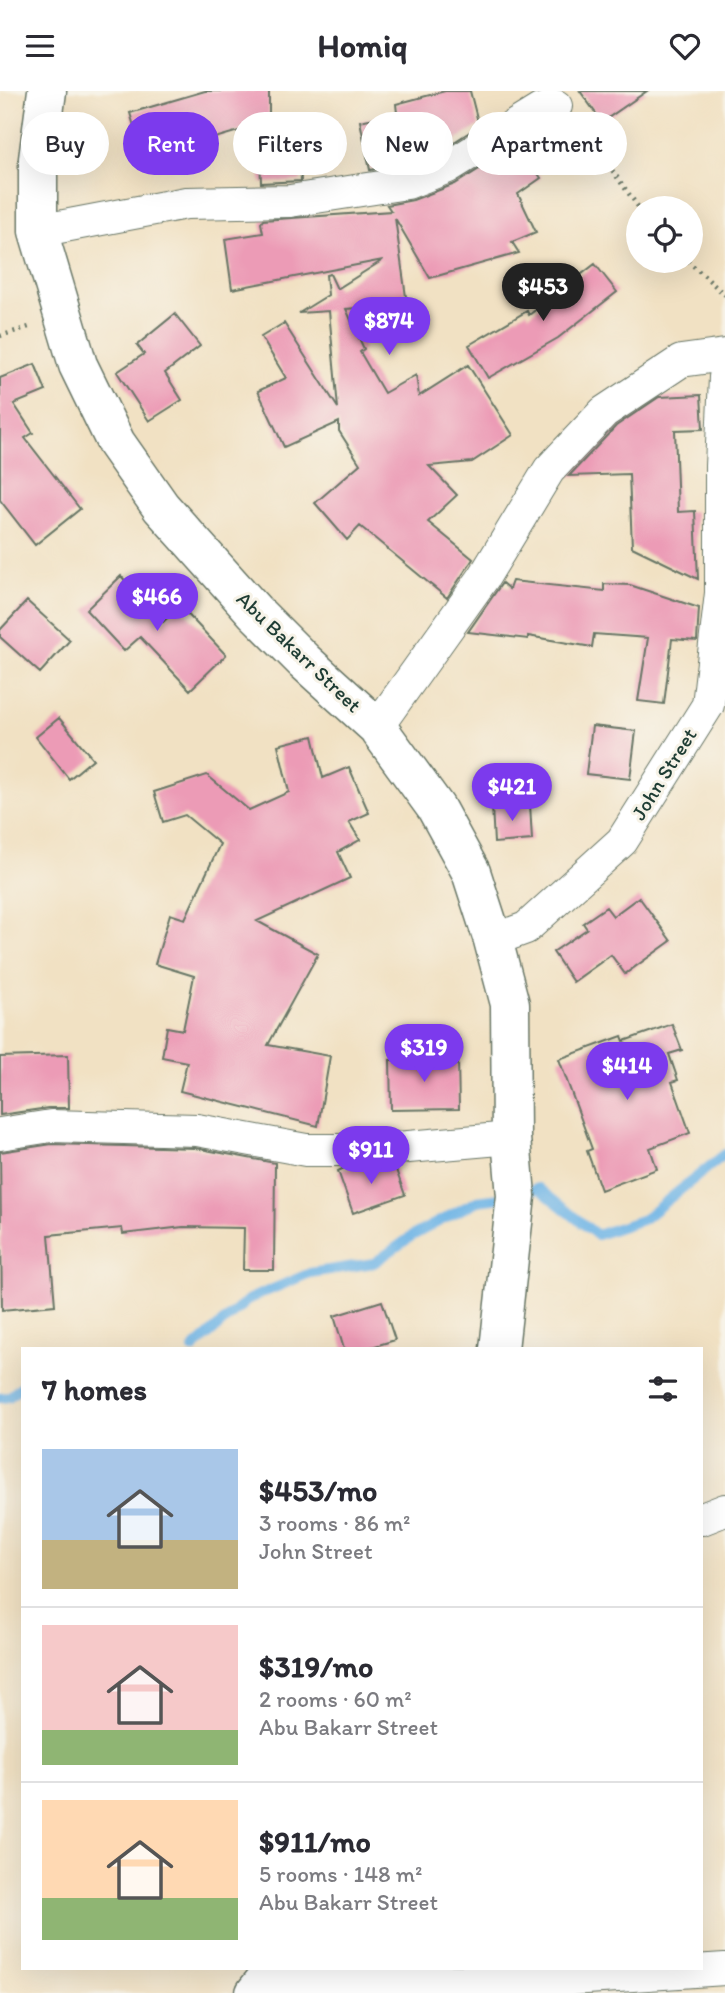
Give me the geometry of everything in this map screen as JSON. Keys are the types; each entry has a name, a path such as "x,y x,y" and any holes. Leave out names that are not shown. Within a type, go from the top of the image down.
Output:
{"street":[{"name":"Abu Bakarr Street","path":"47,91 38,159 38,231 78,365 116,443 161,507 255,612 377,727 436,808 471,872 510,1004 511,1138 516,1196 499,1347"},
{"path":"38,231 186,203 290,201 407,183 448,167 540,110 556,106"},
{"path":"377,727 484,577 549,470 558,460 604,412 681,361 725,355"},
{"name":"John Street","path":"493,940 526,928 622,841 716,706 725,377"},
{"path":"0,1134 51,1126 197,1131 306,1150 374,1150 511,1138"},
{"path":"703,1519 725,1510"},
{"path":"265,1980 525,1982 725,1969"}],"path":[{"path":"556,106 569,110 630,196"},
{"path":"701,273 725,295"}],"building":[{"path":"205,91 269,91 269,112 233,112 233,133 219,137 219,112 133,112"},
{"path":"445,91 470,91 475,112 467,112 467,134 453,143 453,112 397,112 396,104"},
{"path":"580,91 647,91 617,112 595,112"},
{"path":"261,175 301,175 301,181 261,183"},
{"path":"470,175 539,175 541,178 518,194 536,232 512,242 519,253 430,278 395,218 407,304 346,309 364,349 360,352 384,393 416,375 419,396 468,365 513,435 472,462 429,466 457,495 428,522 473,559 447,598 360,526 347,540 315,503 360,464 339,431 339,422 284,447 258,391 286,378 261,337 284,323 338,408 329,311 299,313 328,295 326,275 330,274 337,289 383,260 232,289 225,239 263,233 263,220 391,211 387,205 413,200 455,184"},
{"path":"595,264 617,292 558,338 488,378 469,345 527,311 529,315"},
{"path":"175,314 200,346 165,373 182,400 149,421 117,372 144,354 137,345"},
{"path":"35,364 46,391 14,404 33,433 25,438 80,509 35,545 0,500 0,378"},
{"path":"701,395 703,429 675,430 678,512 695,511 698,579 632,547 629,474 569,476 616,426 659,397"},
{"path":"121,576 163,622 180,606 226,655 190,690 140,637 124,651 86,610"},
{"path":"512,581 604,591 604,584 630,585 699,608 697,641 672,639 664,704 638,701 648,638 594,634 592,647 528,636 528,639 468,632 502,583 509,589"},
{"path":"27,601 70,640 40,673 0,637 0,630"},
{"path":"59,718 93,759 69,779 36,737"},
{"path":"592,726 636,731 630,779 586,774"},
{"path":"313,736 323,778 349,767 369,813 349,822 360,840 338,852 350,878 257,921 318,954 268,1045 330,1056 318,1126 180,1091 187,1062 162,1057 167,1027 183,1030 194,976 155,964 170,914 185,919 220,844 185,815 163,822 154,792 207,775 249,810 289,792 278,745"},
{"path":"530,804 532,840 494,843 492,806"},
{"path":"639,897 671,941 625,974 611,955 573,982 553,952 587,929 583,923 606,907 613,916"},
{"path":"672,1024 682,1050 669,1054 678,1080 672,1082 690,1133 650,1148 657,1169 601,1190 587,1151 592,1149 559,1059 622,1036 624,1041"},
{"path":"68,1055 69,1108 48,1108 0,1115 0,1057"},
{"path":"458,1059 459,1109 391,1110 390,1060"},
{"path":"52,1144 195,1148 275,1163 274,1270 243,1270 244,1228 183,1227 123,1234 122,1228 49,1235 55,1305 2,1310 0,1152"},
{"path":"395,1167 405,1195 353,1213 338,1171 344,1168"},
{"path":"382,1301 395,1340 372,1347 343,1347 334,1316"}],"waterway":[{"path":"195,1347 249,1299 310,1273 374,1263 412,1236 477,1201 516,1196 538,1188 597,1235 644,1219 725,1154"},
{"path":"0,1398 9,1397 21,1387"}]}
